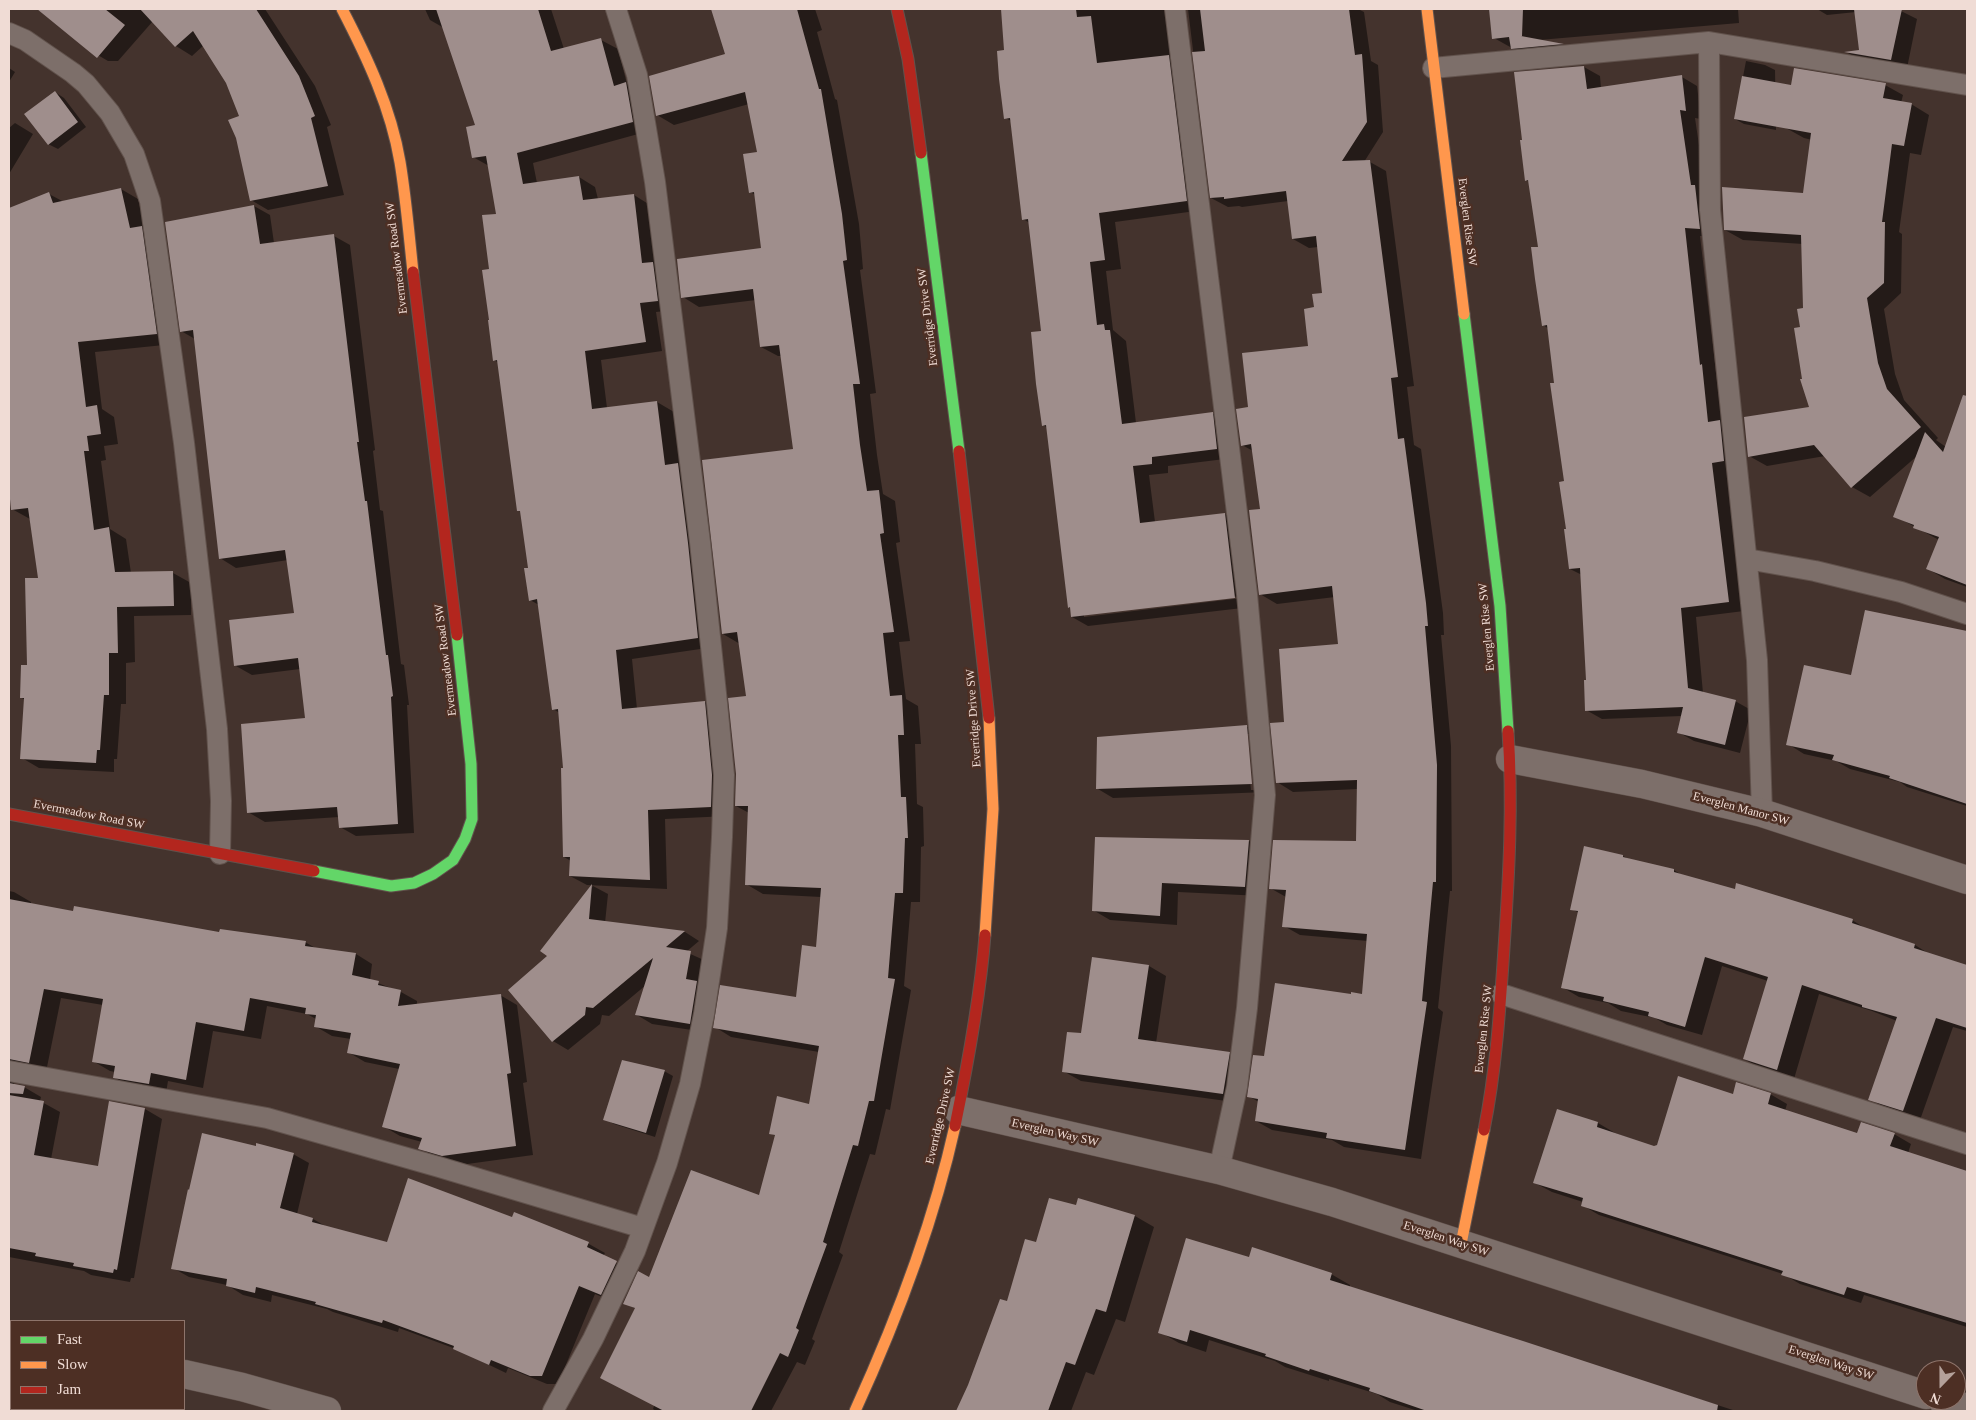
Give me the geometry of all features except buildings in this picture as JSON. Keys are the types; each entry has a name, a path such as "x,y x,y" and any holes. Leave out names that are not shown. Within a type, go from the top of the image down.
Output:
{"street":[{"name":"Evermeadow Road SW","path":"9,814 391,886 414,883 433,874 453,860 465,839 472,819 471,764 400,161 393,130 376,78 342,9"},
{"name":"Everridge Drive SW","path":"855,1411 903,1301 935,1204 958,1110 975,1030 988,911 993,802 989,711 927,192 916,110 897,9"},
{"name":"Everglen Rise SW","path":"1427,9 1500,606 1510,759 1510,862 1501,994 1490,1099 1461,1244"},
{"name":"Everglen Manor SW","path":"1510,759 1642,784 1762,813 1967,880"},
{"name":"Everglen Way SW","path":"958,1110 1220,1170 1332,1202 1916,1392"},
{"path":"185,1374 251,1389 327,1411"}],"lane":[{"path":"553,1411 593,1339 635,1251 667,1163 690,1084 704,1014 716,928 724,775 701,552 655,182 637,75 616,9"},
{"path":"1175,9 1247,594 1265,795 1247,1008 1237,1087 1220,1170"},
{"path":"9,33 25,40 73,72 86,84 110,113 134,154 150,201 184,443 217,729 221,801 220,854"},
{"path":"1433,68 1709,42 1763,49 1967,85"},
{"path":"1709,42 1710,210 1757,660 1762,813"},
{"path":"1747,560 1815,571 1901,592 1967,614"},
{"path":"1501,994 1967,1144"},
{"path":"9,1071 267,1118 643,1228"}],"shaded area":[{"path":"10,1379 10,1410 172,1411 9,1411"}],"traffic: fast":[{"path":"921,153 959,451"},
{"path":"1464,314 1500,606 1508,731"},
{"path":"314,871 391,886 414,883 433,874 453,860 465,839 472,819 471,764 457,635"}],"traffic: slow":[{"path":"342,9 369,64 391,122 402,176 413,272"},
{"path":"1427,9 1464,314"},
{"path":"985,935 993,809 989,718"},
{"path":"855,1411 885,1342 925,1235 955,1126"},
{"path":"1461,1244 1484,1130"}],"traffic: jam":[{"path":"897,9 908,59 921,153"},
{"path":"413,272 457,635"},
{"path":"959,451 989,718"},
{"path":"1484,1130 1492,1085 1501,994 1510,840 1508,731"},
{"path":"9,814 314,871"},
{"path":"955,1126 973,1031 985,935"}]}
